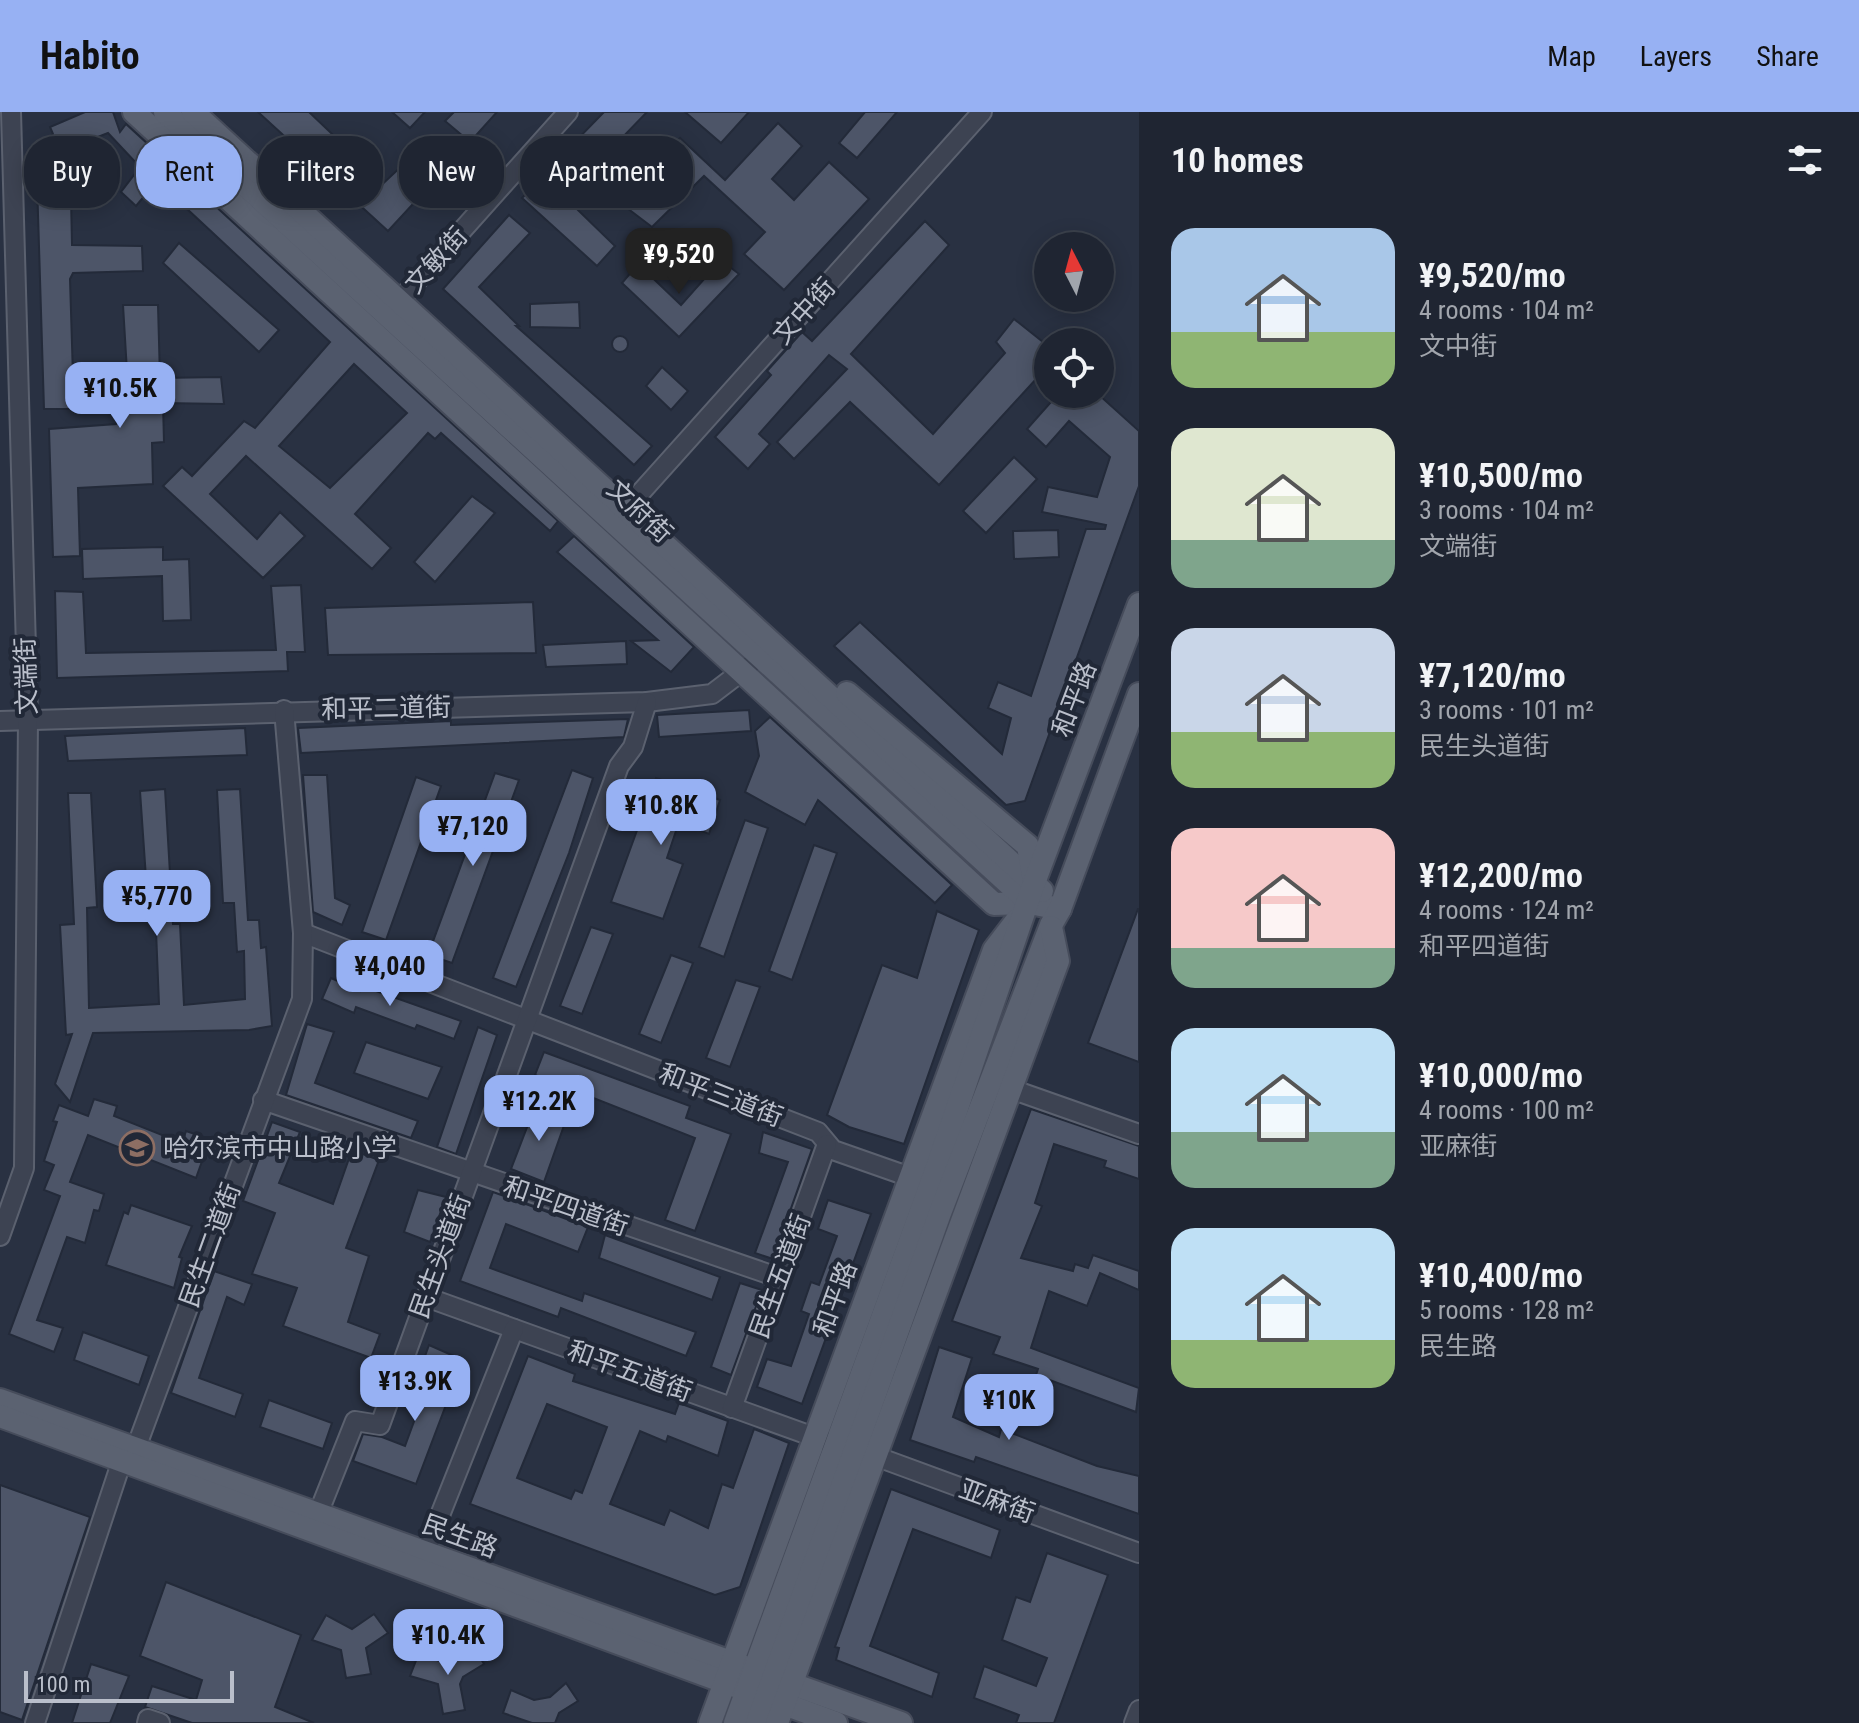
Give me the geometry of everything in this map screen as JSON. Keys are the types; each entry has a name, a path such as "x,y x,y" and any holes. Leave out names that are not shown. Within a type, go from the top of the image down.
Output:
{"main road":[{"path":"134,112 750,665"},
{"name":"文府街","path":"165,112 750,665 1032,893"},
{"name":"文府街","path":"193,112 404,296"},
{"name":"文府街","path":"214,112 404,296 630,504 1055,917"},
{"name":"和平路","path":"834,1443 1139,604"},
{"name":"和平路","path":"710,1723 732,1663 834,1443 1009,1032 1139,694"},
{"name":"和平路","path":"735,1723 770,1694 834,1443 910,1177 994,950 1032,893"},
{"name":"和平路","path":"757,1723 876,1456 1058,961 1055,917"},
{"path":"970,1014 971,1070"},
{"path":"1009,1032 1011,1089"},
{"name":"民生路","path":"0,1400 724,1685 901,1723"},
{"name":"民生路","path":"0,1416 128,1452 318,1514 732,1663 770,1694 836,1723"}],"street":[{"name":"文端街","path":"0,1236 24,1168 28,720 11,112"},
{"name":"文敏街","path":"404,296 568,112"},
{"name":"文中街","path":"630,504 982,112"},
{"path":"0,503 21,502"},
{"name":"和平二道街","path":"0,721 284,710 647,702 712,694 750,665"},
{"name":"民生头道街","path":"318,1514 355,1421 380,1425 523,1021 619,766 633,747 647,702"},
{"name":"民生二道街","path":"35,1723 128,1452 302,999 303,933 284,710"},
{"name":"和平三道街","path":"303,933 523,1021 818,1132 833,1150 910,1177"},
{"path":"1011,1089 1139,1134"},
{"name":"和平四道街","path":"263,1100 780,1278"},
{"name":"民生五道街","path":"732,1408 827,1144"},
{"name":"和平五道街","path":"426,1297 834,1443"},
{"path":"425,1553 514,1329"},
{"name":"亚麻街","path":"834,1443 1139,1553"},
{"path":"1134,1723 1139,1710"},
{"path":"147,1723 148,1719 160,1723"}],"building":[{"path":"85,112 113,112 120,132 126,124 139,136 136,136 136,163 120,146 120,136 108,133 100,136 51,136 53,134 50,127"},
{"path":"258,112 309,112 334,136 284,136"},
{"path":"392,112 425,112 410,128"},
{"path":"454,112 497,112 475,136 463,136 445,121"},
{"path":"604,112 647,112 624,136 581,136"},
{"path":"685,112 749,112 721,143"},
{"path":"865,112 897,112 857,158 839,143"},
{"path":"778,123 802,146 772,179 794,200 829,162 869,199 784,290 744,254 765,232 704,176 693,187 693,150 725,180"},
{"path":"399,169 399,208 409,208 388,231 363,208 383,208 383,184"},
{"path":"136,172 136,206 121,192"},
{"path":"38,208 71,208 72,245 142,246 143,271 73,273 70,279 74,409 44,409"},
{"path":"186,208 217,208 558,521 550,531 441,433 435,439 428,433 355,514 391,548 372,569 246,456 210,494 257,539 280,512 305,536 263,578 163,486 182,467 192,476 244,421 255,428 330,342","holes":["354,364 407,413 330,488 279,446"]},
{"path":"533,208 576,208 615,246 597,266"},
{"path":"627,208 671,208 652,227"},
{"path":"509,215 530,233 479,287 519,326 516,326 652,446 634,465 443,289"},
{"path":"925,221 949,245 851,354 933,434 1005,353 996,342 1014,319 1034,335 1034,381 939,485 850,402 794,459 777,442 847,369 829,355 759,434 770,444 748,469 715,437 771,375 767,371 802,332 812,341"},
{"path":"179,243 279,330 259,352 163,263"},
{"path":"721,260 739,274 679,337 622,283 638,264 681,305"},
{"path":"579,302 580,328 530,327 530,304"},
{"path":"123,305 158,305 160,378 221,377 224,404 163,403 164,442 152,443 153,484 78,488 80,556 53,557 49,429 116,424 116,405 129,405"},
{"path":"620,336 628,344 620,352 612,344"},
{"path":"662,367 688,391 671,410 646,386"},
{"path":"1046,408 1114,408 1139,431 1139,486 1025,801 1006,805 834,646 860,622 1002,754 1011,718 988,708 998,682 1031,696 1086,529 1105,529 1106,525 1042,512 1048,487 1097,497 1110,457 1069,421 1046,447 1027,429"},
{"path":"1014,457 1037,479 986,533 963,511"},
{"path":"472,496 495,513 435,582 414,562"},
{"path":"1058,530 1059,557 1014,559 1013,531"},
{"path":"574,536 694,647 671,672 631,641 658,640 557,552"},
{"path":"163,547 163,560 189,559 191,620 163,621 162,576 83,579 82,549"},
{"path":"301,585 305,652 287,652 288,671 57,678 55,591 83,592 86,653 276,650 271,586"},
{"path":"533,602 536,653 328,655 325,608"},
{"path":"626,641 627,664 546,667 543,645"},
{"path":"749,710 751,731 659,737 657,715"},
{"path":"770,717 952,885 935,903 818,800 805,825 745,792 759,756 755,731"},
{"path":"628,719 624,737 301,753 298,728 451,721 451,725"},
{"path":"245,728 247,755 68,761 65,736"},
{"path":"572,770 593,778 569,853 516,987 493,978"},
{"path":"495,773 519,780 452,963 428,955"},
{"path":"303,775 327,775 335,898 350,905 342,925 313,912"},
{"path":"416,777 441,786 386,940 362,932"},
{"path":"656,778 720,800 709,834 679,822 667,858 683,864 663,919 611,902"},
{"path":"165,789 173,924 180,924 184,1005 245,999 244,951 237,952 234,903 223,903 217,790 240,789 248,920 259,920 261,948 266,947 272,1026 249,1030 93,1033 70,1102 55,1084 72,1034 66,1035 60,925 74,924 68,793 91,793 97,907 87,908 89,1008 159,1004 155,906 148,907 140,791"},
{"path":"745,820 768,828 724,957 699,947"},
{"path":"814,845 837,853 792,980 769,971"},
{"path":"1139,909 1139,1062 1088,1043"},
{"path":"937,911 979,930 904,1144 849,1127 827,1115 882,965 917,978"},
{"path":"591,927 613,934 582,1014 560,1006"},
{"path":"671,955 693,963 661,1043 639,1034"},
{"path":"331,978 360,991 362,986 461,1021 454,1039 417,1025 415,1029 356,1007 354,1013 322,999"},
{"path":"736,980 760,987 730,1067 706,1058"},
{"path":"307,1024 334,1032 315,1083 418,1121 411,1138 286,1095"},
{"path":"478,1027 497,1035 456,1154 437,1147"},
{"path":"366,1042 442,1067 428,1099 354,1073"},
{"path":"544,1052 690,1106 686,1118 731,1134 695,1231 665,1220 695,1138 535,1075"},
{"path":"94,1099 117,1106 114,1116 182,1143 186,1131 210,1139 196,1178 88,1135 70,1182 104,1194 99,1211 94,1210 85,1243 67,1237 37,1320 63,1328 54,1352 9,1334 60,1196 44,1190 54,1165 44,1161 57,1122 53,1121 59,1105 88,1116"},
{"path":"536,1104 567,1117 544,1182 511,1169"},
{"path":"1031,1109 1139,1146 1139,1179 1104,1167 1106,1161 1054,1144 1035,1203 1042,1206 1021,1258 1073,1271 1075,1264 1088,1268 1093,1255 1139,1271 1139,1290 1100,1273 1087,1306 1049,1291 1031,1348 1139,1388 1136,1412 1036,1375 1038,1369 993,1354 1000,1337 952,1321"},
{"path":"272,1122 300,1132 279,1183 333,1204 352,1150 379,1160 346,1248 369,1256 348,1322 380,1334 371,1358 283,1326 297,1288 252,1274 275,1213 243,1201"},
{"path":"763,1132 812,1149 773,1259 755,1253 788,1162 759,1153"},
{"path":"418,1190 446,1197 430,1242 404,1232"},
{"path":"493,1192 588,1227 578,1252 506,1224 490,1268 582,1301 584,1293 696,1332 686,1356 561,1308 558,1317 460,1281"},
{"path":"828,1200 871,1214 802,1404 757,1387 767,1359 791,1366 809,1314 801,1311 811,1282 819,1285 837,1236 818,1229"},
{"path":"131,1205 192,1226 179,1257 182,1258 174,1288 106,1265 124,1212 128,1214"},
{"path":"605,1235 720,1277 712,1300 599,1258"},
{"path":"214,1271 252,1284 244,1305 227,1297 199,1378 243,1394 235,1417 171,1393"},
{"path":"740,1283 762,1290 731,1375 711,1367"},
{"path":"83,1332 149,1356 139,1385 74,1360"},
{"path":"429,1345 463,1360 416,1484 353,1461 363,1434 405,1446 431,1375 420,1370"},
{"path":"939,1347 972,1358 953,1417 999,1437 1001,1429 1097,1466 1139,1476 1139,1514 976,1457 974,1462 910,1440"},
{"path":"528,1356 575,1374 573,1381 675,1414 679,1403 728,1421 718,1456 668,1436 666,1442 640,1431 610,1504 664,1525 670,1510 708,1528 722,1484 733,1488 754,1429 789,1443 740,1587 715,1595 470,1504","holes":["547,1404 607,1427 582,1493 575,1490 571,1499 517,1478"]},
{"path":"269,1400 332,1423 323,1449 260,1427"},
{"path":"0,1485 90,1517 22,1720 0,1712"},
{"path":"891,1489 1000,1530 991,1558 913,1529 870,1646 939,1673 932,1697 836,1660 839,1648 835,1647"},
{"path":"1047,1553 1108,1575 1054,1723 1016,1723 1019,1715 974,1698 984,1666 1036,1686 1047,1658 1002,1640 1016,1597 1030,1602"},
{"path":"166,1582 301,1635 275,1707 314,1723 192,1723 145,1707 152,1686 196,1700 202,1680 140,1656"},
{"path":"374,1614 388,1633 366,1648 371,1674 346,1678 341,1650 312,1640 326,1615 352,1629"},
{"path":"474,1647 484,1664 463,1677 460,1684 465,1710 443,1714 438,1684 410,1676 419,1653 442,1662 458,1658"},
{"path":"91,1664 129,1676 110,1723 72,1723"},
{"path":"566,1683 578,1701 559,1713 555,1723 532,1723 503,1713 511,1690 534,1700 550,1697"}],"place":[{"name":"哈尔滨市中山路小学","path":"137,1148"}]}
